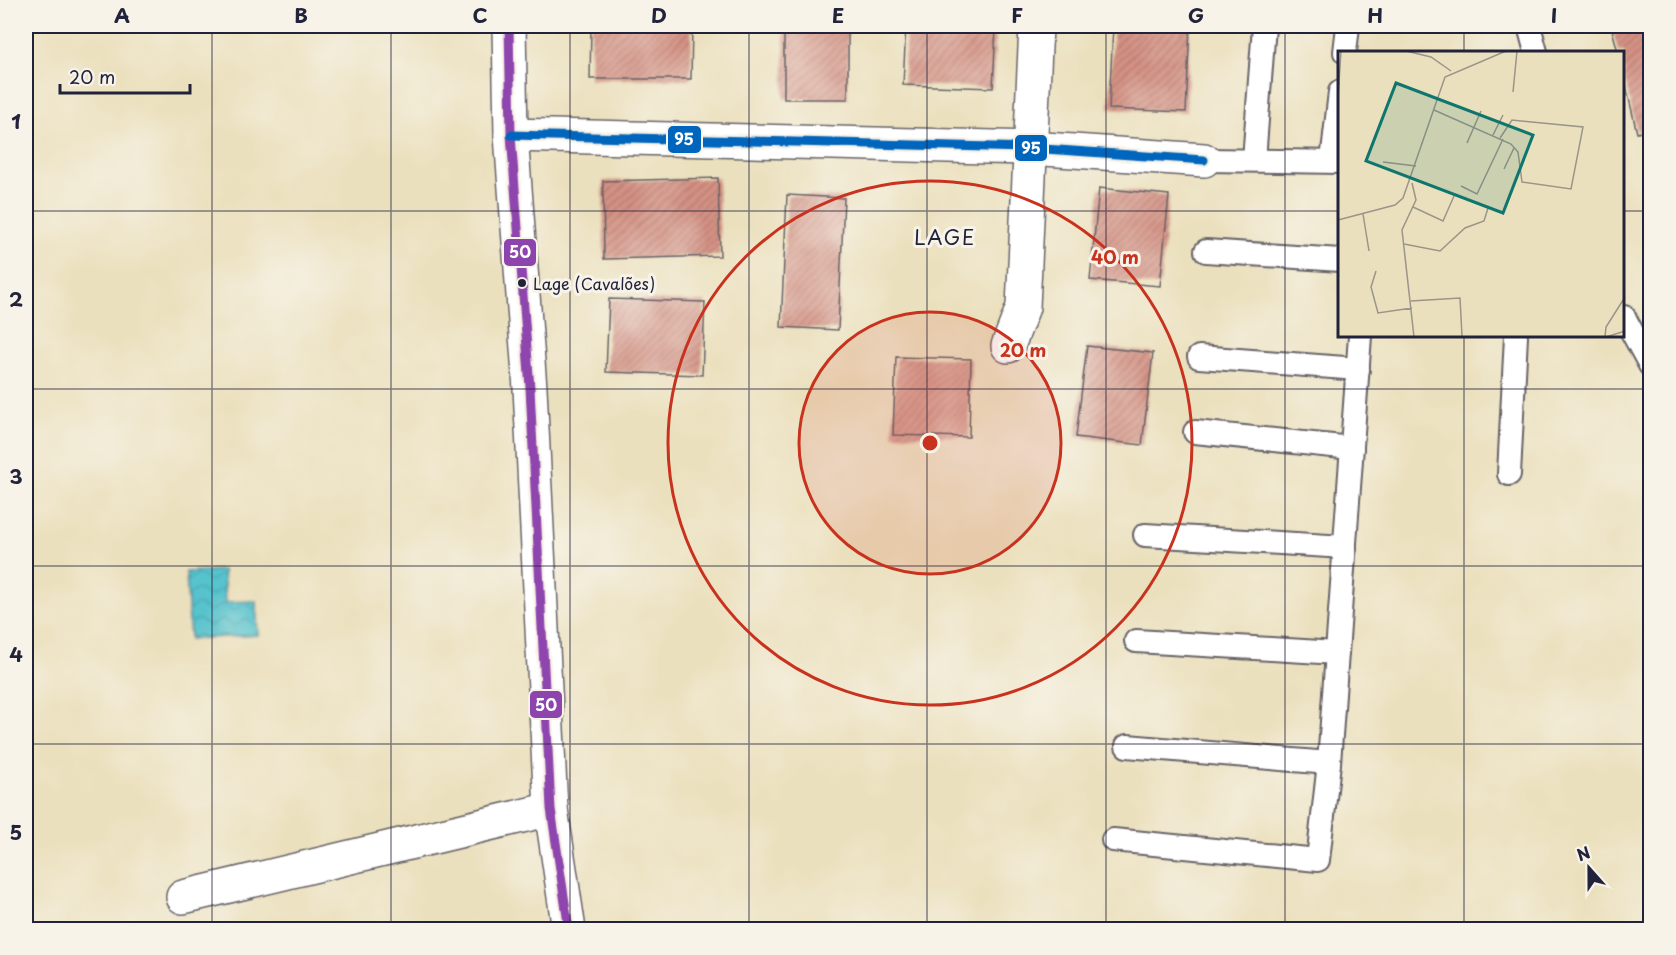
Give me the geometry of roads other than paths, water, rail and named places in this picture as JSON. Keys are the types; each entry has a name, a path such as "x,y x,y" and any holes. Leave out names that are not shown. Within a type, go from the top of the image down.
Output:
{"street":[{"path":"508,26 511,135 530,388 551,809 569,930"},
{"path":"1008,346 1023,307 1036,26"},
{"path":"511,135 1030,148 1204,160"},
{"path":"183,897 551,809"}],"lane":[{"path":"1254,160 1264,26"},
{"path":"1345,51 1348,26"},
{"path":"1529,26 1536,51"},
{"path":"1204,160 1336,162 1338,127"},
{"path":"1206,252 1338,260"},
{"path":"1625,321 1650,365"},
{"path":"1113,840 1318,860 1329,763 1360,338"},
{"path":"1509,474 1516,338"},
{"path":"1199,357 1358,369"},
{"path":"1195,432 1352,448"},
{"path":"1145,535 1345,547"},
{"path":"1136,641 1337,652"},
{"path":"1126,746 1329,763"}],"water":[{"path":"223,570 225,602 256,601 258,635 190,639 186,572"}],"place":[{"name":"Lage (Cavalões)","path":"522,283"}],"district":[{"name":"LAGE","path":"945,237"}]}
